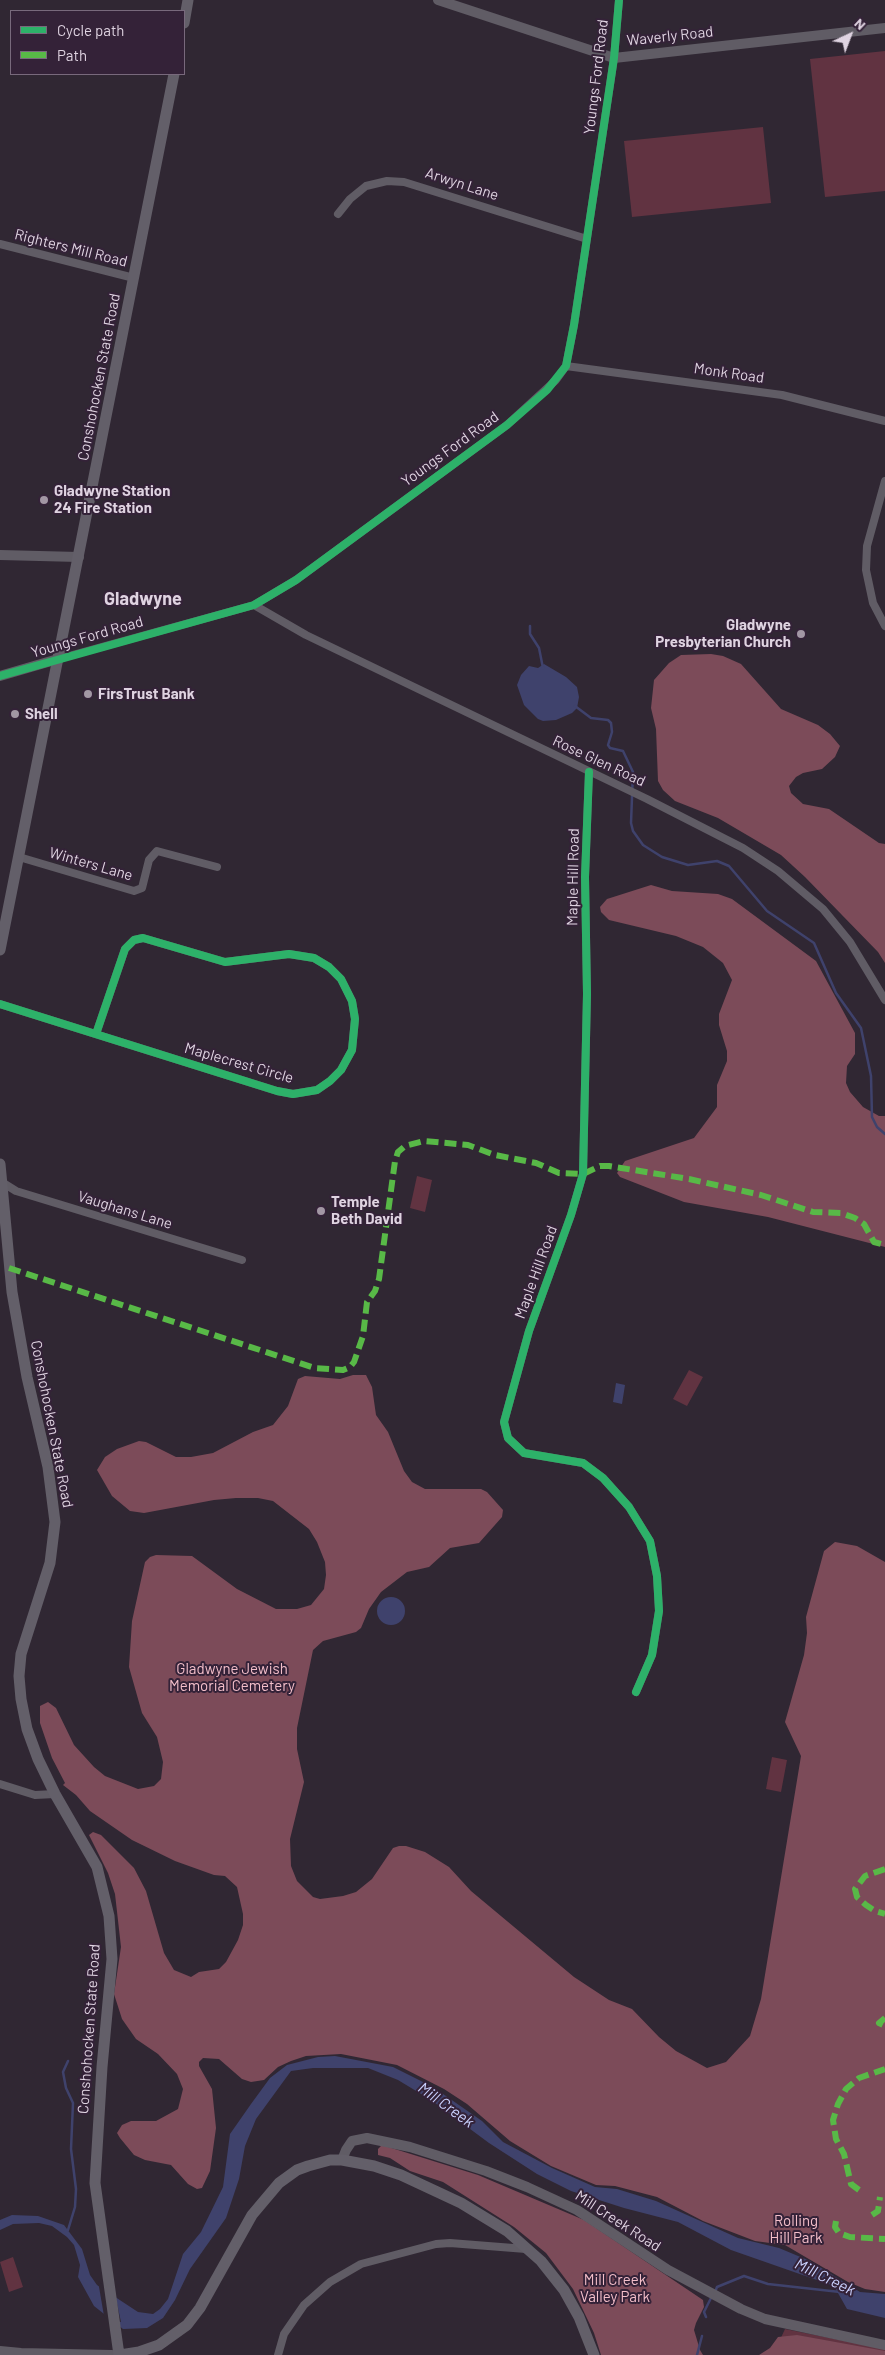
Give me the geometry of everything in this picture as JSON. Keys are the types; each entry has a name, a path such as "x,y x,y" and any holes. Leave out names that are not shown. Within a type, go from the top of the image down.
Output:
{"main road":[{"path":"185,17 188,0"},
{"name":"Conshohocken State Road","path":"0,950 174,75"},
{"name":"Conshohocken State Road","path":"0,1164 12,1292 27,1377 48,1467 55,1522 50,1563 21,1654 19,1687 32,1744 55,1794 97,1866 110,1916 112,1959 94,2166 96,2201 119,2355 138,2352 159,2344 187,2325 200,2308 252,2215 279,2183 308,2166 330,2160 342,2160 386,2170 441,2193 496,2223 528,2249 564,2290 579,2317 594,2355"}],"street":[{"name":"Waverly Road","path":"438,0 614,58 885,28"},
{"name":"Youngs Ford Road","path":"0,676 254,606 296,580 507,425 547,390 566,366 574,325 614,58 619,0"},
{"name":"Arwyn Lane","path":"338,214 350,198 366,186 387,181 404,182 587,239"},
{"name":"Righters Mill Road","path":"0,244 134,278"},
{"name":"Monk Road","path":"566,366 782,395 885,421"},
{"path":"885,480 868,546 866,570 873,603 885,626"},
{"path":"0,555 79,556"},
{"name":"Rose Glen Road","path":"254,606 306,634 648,799 743,848 778,871 823,909 850,942 885,1000"},
{"name":"Maple Hill Road","path":"589,772 585,876 587,994 583,1174 575,1204 529,1331 504,1422 508,1438 524,1453 583,1463 602,1478 629,1507 650,1542 657,1576 659,1611 652,1655 636,1692"},
{"name":"Winters Lane","path":"19,857 134,891 142,888 149,860 157,851 217,866"},
{"name":"Maplecrest Circle","path":"0,1004 277,1091 301,1093 324,1086 341,1070 352,1050 355,1019 352,1001 341,979 329,967 314,958 289,954 225,962 143,938 131,942 123,954 96,1034"},
{"name":"Vaughans Lane","path":"1,1182 16,1190 242,1260"},
{"path":"0,1784 35,1795 55,1794"},
{"name":"Mill Creek Road","path":"342,2160 352,2141 367,2138 410,2147 486,2171 527,2186 577,2210 613,2232 655,2262 709,2292 765,2319 885,2345"},
{"path":"278,2355 284,2334 304,2306 330,2282 361,2264 436,2244 450,2243 528,2249"},
{"path":"0,2351 21,2354 112,2355"}],"shaded area":[{"path":"885,51 885,191 825,197 810,59"},
{"path":"763,127 771,203 632,217 624,141"},
{"path":"417,1176 432,1180 425,1212 410,1208"},
{"path":"689,1370 703,1377 687,1406 673,1399"},
{"path":"772,1757 787,1760 781,1792 766,1789"},
{"path":"13,2257 23,2287 9,2292 0,2262"},
{"path":"785,2329 885,2349 885,2355 773,2355"}],"green space":[{"path":"711,654 723,656 741,664 781,709 818,725 830,734 840,746 835,757 822,769 803,773 796,777 789,786 791,793 803,804 829,809 879,843 885,844 885,963 878,952 781,855 718,818 675,801 663,790 658,781 656,729 651,708 654,680 669,663 681,655"},
{"path":"651,885 672,891 718,894 732,899 816,961 855,1033 855,1054 847,1066 846,1083 850,1092 863,1107 879,1116 885,1116 885,1247 768,1217 684,1202 620,1177 617,1173 625,1161 694,1138 717,1107 717,1085 727,1061 727,1051 719,1025 719,1014 732,980 723,963 703,947 676,936 609,920 601,912 600,907 607,899"},
{"path":"353,1375 366,1375 372,1387 376,1415 388,1432 404,1471 412,1482 425,1489 481,1489 487,1492 503,1510 502,1517 479,1543 450,1548 429,1567 407,1572 381,1592 369,1609 361,1628 356,1632 323,1641 313,1650 297,1728 297,1749 304,1782 290,1839 291,1866 297,1881 313,1897 320,1899 343,1896 356,1892 372,1879 393,1848 406,1846 425,1852 449,1867 471,1891 574,1977 609,2000 632,2009 659,2037 676,2051 707,2068 726,2062 750,2036 761,1999 801,1756 785,1722 804,1655 807,1633 806,1617 824,1551 835,1542 857,1546 885,1562 885,2292 865,2289 848,2282 785,2245 755,2241 703,2221 657,2197 615,2186 596,2185 551,2166 510,2141 467,2104 444,2089 397,2065 341,2054 306,2056 278,2067 264,2080 251,2082 242,2079 219,2059 203,2058 199,2062 199,2066 212,2089 216,2128 210,2171 202,2188 197,2189 188,2184 171,2165 145,2160 134,2155 117,2133 122,2125 131,2121 156,2121 178,2109 183,2089 177,2074 158,2054 136,2039 122,2019 114,1994 121,1947 115,1894 108,1873 89,1835 93,1832 101,1835 134,1868 146,1891 164,1953 174,1970 191,1977 199,1972 219,1969 226,1962 238,1940 243,1925 243,1914 237,1887 225,1876 214,1875 175,1861 132,1840 90,1811 76,1795 63,1785 65,1783 52,1758 40,1723 40,1706 48,1702 56,1708 74,1745 105,1776 138,1789 154,1786 161,1779 163,1762 157,1737 142,1713 129,1667 132,1621 145,1562 150,1557 156,1555 192,1556 237,1589 276,1609 297,1609 311,1605 324,1589 326,1575 325,1562 317,1542 309,1529 273,1501 258,1498 236,1498 214,1500 144,1513 130,1511 112,1496 97,1470 105,1457 117,1449 139,1441 146,1442 176,1457 191,1457 213,1453 253,1432 273,1425 288,1406 298,1379 305,1376 340,1379"},
{"name":"Mill Creek Valley Park","path":"382,2145 478,2175 584,2220 703,2300 704,2307 694,2330 703,2355 601,2355 594,2333 573,2289 546,2253 514,2227 443,2182 410,2171 390,2158 378,2155 378,2149"},
{"path":"797,2335 885,2351 885,2355 759,2355 770,2348 778,2337"}],"water":[{"path":"544,664 566,677 577,687 579,697 577,708 572,713 556,720 543,721 538,719 524,705 517,685 521,675 529,666 538,668"},
{"path":"616,1383 625,1385 622,1404 613,1402"},
{"path":"391,1597 401,1601 405,1611 401,1621 391,1625 381,1621 377,1611 381,1601"},
{"name":"Mill Creek","path":"335,2056 393,2067 433,2087 482,2121 503,2142 552,2168 595,2187 617,2189 656,2201 738,2238 779,2248 810,2261 860,2292 885,2294 885,2318 847,2309 834,2286 731,2250 678,2222 624,2208 571,2191 537,2174 489,2143 431,2100 398,2080 368,2068 313,2068 291,2071 256,2119 245,2146 239,2179 226,2218 190,2269 175,2300 163,2318 147,2328 123,2329 94,2306 78,2277 80,2265 74,2245 52,2226 39,2223 13,2224 0,2230 0,2220 12,2215 38,2216 64,2225 82,2249 90,2275 97,2285 138,2312 153,2314 168,2299 183,2254 201,2232 223,2187 230,2134 251,2104 270,2078 287,2065 318,2057"}],"pier":[{"path":"98,2281 115,2294 121,2322 108,2320 104,2316"}],"waterway":[{"path":"530,626 530,634 539,648 543,668"},
{"path":"575,706 591,718 608,720 611,723 612,732 608,745 610,748 623,751 633,772 631,823 633,831 643,845 662,857 688,865 717,861 729,866 767,911 814,943 836,993 861,1028 871,1076 872,1117 877,1127 885,1134"},
{"path":"68,2061 63,2072 66,2088 73,2103 71,2149 76,2189 75,2207 68,2230"},
{"name":"Mill Creek","path":"715,2292 717,2287 744,2276 768,2284 840,2292"},
{"path":"706,2317 704,2312 712,2296"},
{"path":"697,2355 702,2336"}],"marked path":[{"path":"9,1268 315,1368 343,1370 350,1367 354,1362 363,1336 367,1302 375,1291 379,1279 395,1161 398,1152 405,1146 424,1141 468,1145 495,1155 536,1163 559,1173 583,1174 600,1166 609,1166 689,1179 761,1195 813,1212 841,1213 855,1218 864,1224 874,1242 885,1245"},
{"path":"885,1869 865,1876 855,1889 857,1897 866,1905 875,1911 885,1914"},
{"path":"885,2018 879,2023 885,2026"},
{"path":"859,2190 851,2184 844,2154 836,2139 833,2120 838,2104 846,2089 859,2078 885,2069"},
{"path":"872,2215 878,2211 880,2197"},
{"path":"836,2221 835,2227 839,2233 850,2237 885,2239"}],"cycle path":[{"path":"0,676 254,605 296,580 507,425 547,390 566,366 574,325 614,58 619,0"},
{"path":"589,772 585,877 587,994 583,1174 571,1215 529,1331 504,1422 508,1438 524,1453 583,1463 603,1478 629,1507 650,1541 657,1576 659,1611 652,1655 636,1692"},
{"path":"0,1004 277,1091 293,1094 317,1090 341,1070 352,1050 355,1019 352,1001 341,979 329,967 314,958 289,954 225,962 143,938 134,940 125,949 96,1034"}],"place":[{"name":"Gladwyne Station 24 Fire Station","path":"44,500"},
{"name":"Gladwyne Presbyterian Church","path":"801,634"},
{"name":"FirsTrust Bank","path":"88,694"},
{"name":"Shell","path":"15,714"},
{"name":"Temple Beth David","path":"321,1211"}],"district":[{"name":"Gladwyne","path":"143,599"}],"park label":[{"name":"Gladwyne Jewish Memorial Cemetery","path":"232,1678"},
{"name":"Rolling Hill Park","path":"796,2230"}]}
